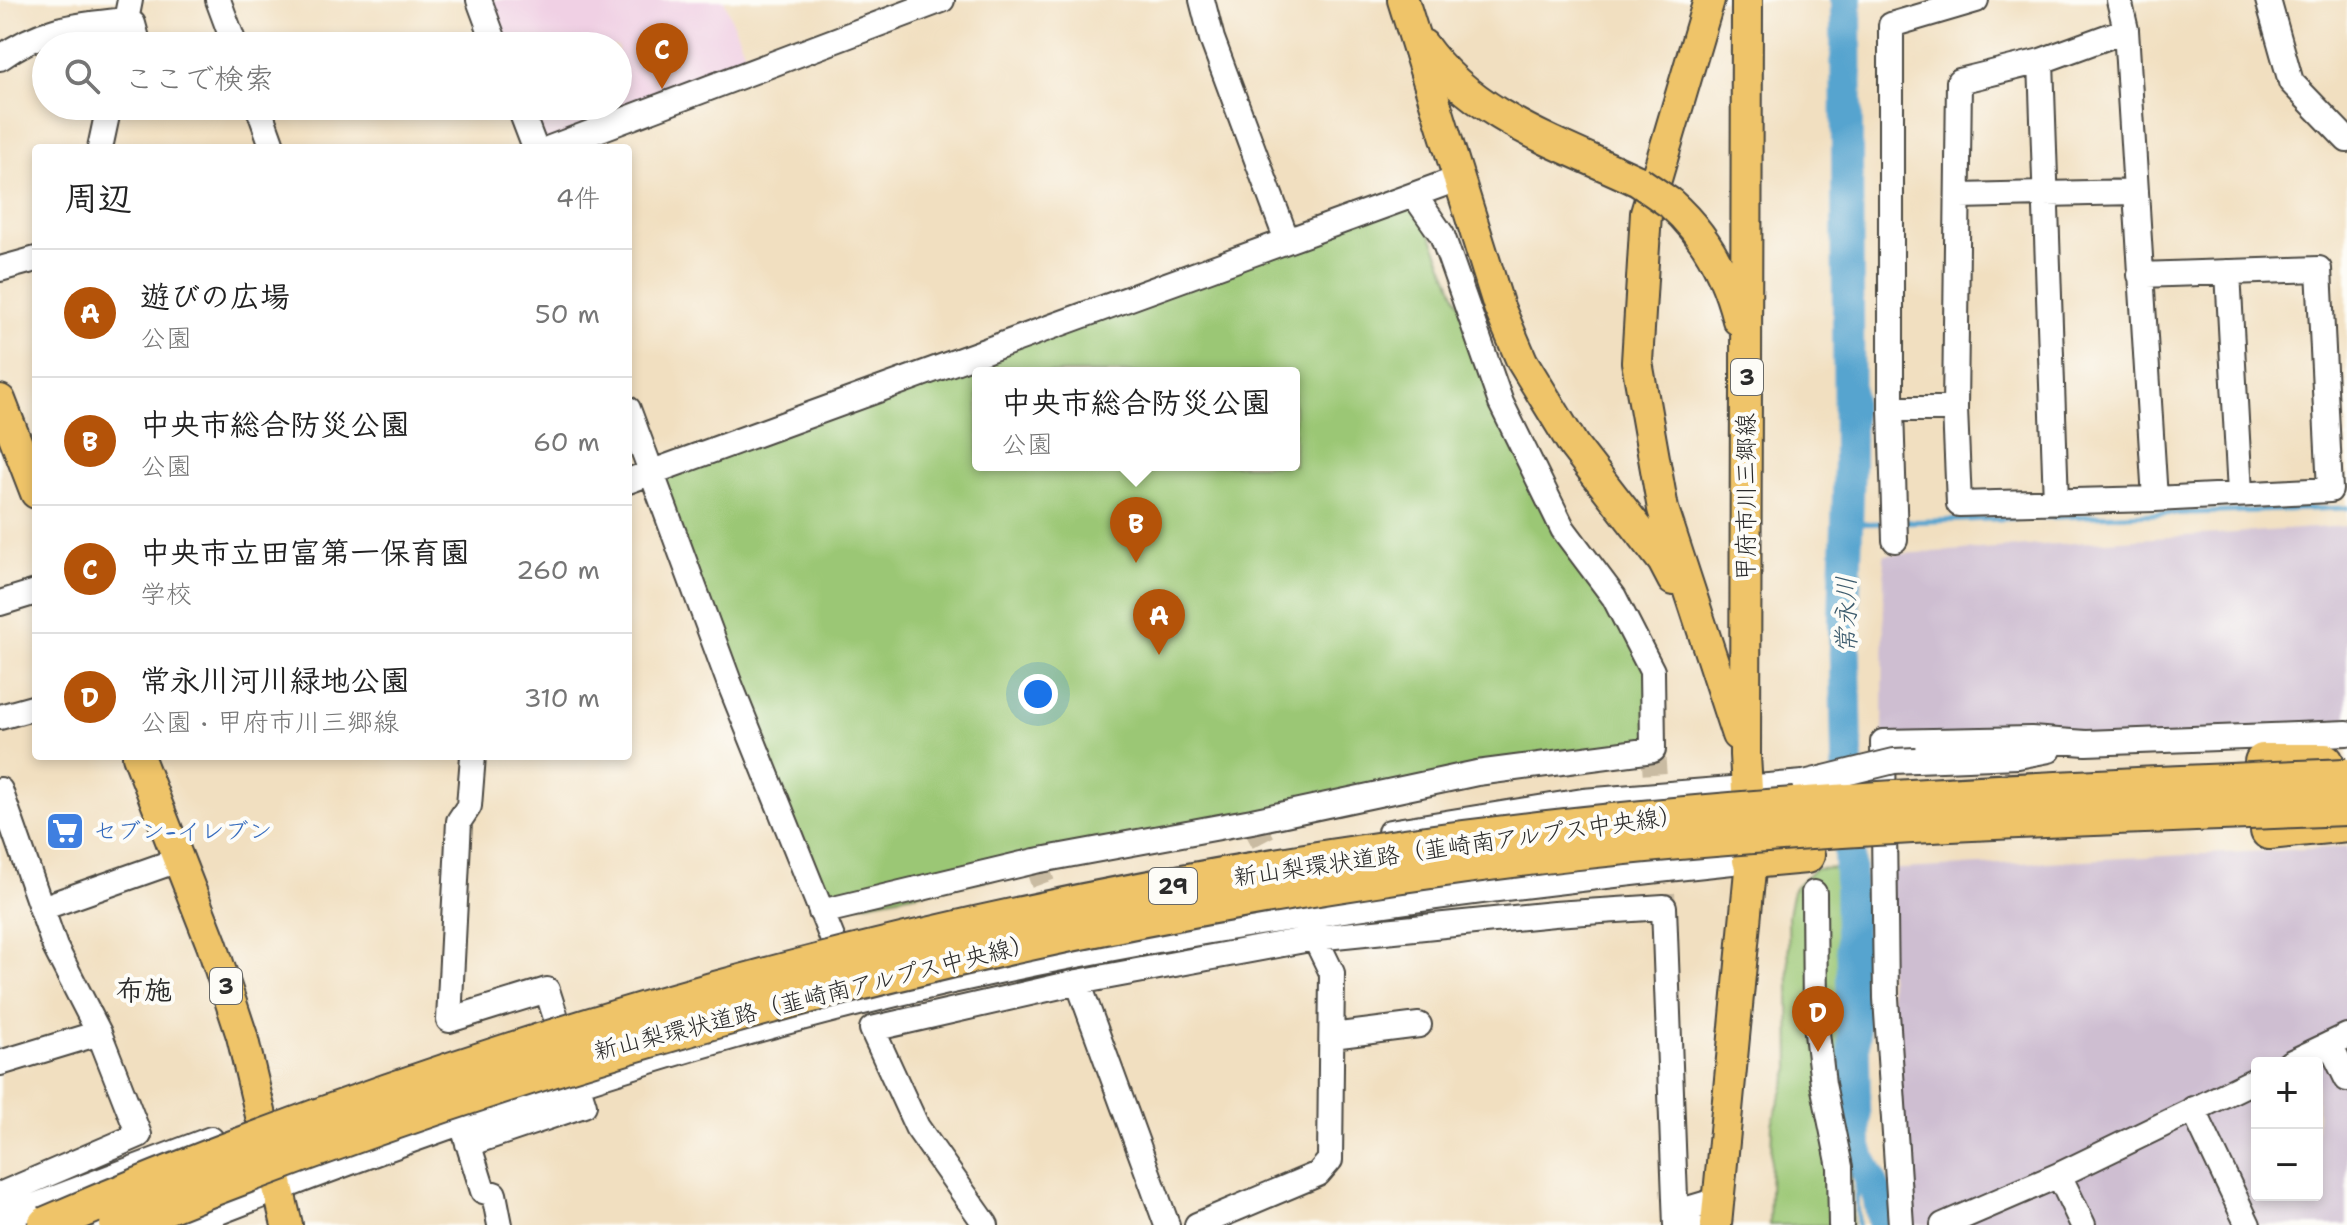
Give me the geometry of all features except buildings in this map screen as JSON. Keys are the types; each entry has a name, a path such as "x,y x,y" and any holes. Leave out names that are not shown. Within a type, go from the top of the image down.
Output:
{"highway":[{"path":"1804,783 2247,763 2347,762"},
{"name":"新山梨環状道路（韮崎南アルプス中央線）","path":"46,1225 363,1103 581,1031 825,962 1075,904 1330,859 1593,824 1789,806 2347,777"},
{"name":"新山梨環状道路（韮崎南アルプス中央線）","path":"118,1225 370,1129 595,1053 843,985 1162,914 1398,875 1680,841 2347,807"},
{"path":"1751,860 2269,831 2347,823"}],"main road":[{"name":"甲府市川三郷線","path":"1403,0 1499,307 1522,361 1574,446 1663,561 1711,652"},
{"name":"甲府市川三郷線","path":"1709,0 1646,213 1637,362 1663,509 1745,755"},
{"name":"甲府市川三郷線","path":"1717,1213 1751,860 1745,755 1747,0"},
{"path":"1414,33 1446,75 1495,114 1638,181 1691,222 1714,256 1734,300 1747,354"},
{"path":"0,400 9,449 32,486"},
{"name":"3","path":"140,760 217,960 263,1120 287,1225"}],"street":[{"path":"218,0 230,32"},
{"path":"479,0 491,32"},
{"path":"632,117 942,0"},
{"path":"1202,0 1212,39 1286,238"},
{"path":"1895,540 1891,409 1891,25 1976,0"},
{"path":"2119,0 2126,30 2155,499"},
{"path":"2268,0 2291,82 2347,140"},
{"path":"124,32 128,10"},
{"path":"128,10 135,32"},
{"path":"46,32 128,10"},
{"path":"2126,30 2041,61 1959,81 1960,196 1955,409 1959,504 2330,490 2319,269 2140,275"},
{"path":"0,58 32,38"},
{"path":"2041,61 2056,502"},
{"path":"101,144 106,120"},
{"path":"263,120 272,144"},
{"path":"524,120 533,144"},
{"path":"561,144 624,120"},
{"path":"639,477 1286,238 1460,178"},
{"path":"1960,196 2135,192"},
{"path":"821,912 1035,861 1252,821 1477,773 1653,750 1652,671 1614,597 1563,529 1501,403 1442,235 1414,195"},
{"path":"0,269 32,260"},
{"path":"2228,272 2240,493"},
{"path":"1891,409 1955,409"},
{"path":"632,434 639,477 832,942 917,1127 986,1225"},
{"path":"0,603 32,593"},
{"path":"0,717 32,708"},
{"path":"1901,1225 1886,998 1883,742 2031,739 2086,743 2347,733"},
{"path":"6,1209 559,1021 832,942 1242,856 1583,801 1804,783 1894,761 2018,756 2086,743"},
{"path":"473,760 469,806 459,821 449,1020 547,990 579,1086"},
{"path":"0,790 55,947 99,1033 139,1135 6,1209"},
{"path":"42,908 178,860"},
{"path":"186,1225 277,1189 465,1134 579,1086 688,1050 860,1003 988,973 1202,931 1413,898 1751,860"},
{"path":"1814,893 1815,1016 1823,1084 1840,1167 1841,1225"},
{"path":"872,1029 1078,982 1315,938 1554,914 1664,907 1676,1225"},
{"path":"1197,1225 1318,1174 1330,1160 1332,973 1315,938"},
{"path":"1078,982 1167,1225"},
{"path":"1332,1036 1419,1025"},
{"path":"0,1063 99,1033"},
{"path":"2303,1057 2338,1040 2347,1079"},
{"path":"1943,1225 2059,1175 2251,1082"},
{"path":"2193,1109 2248,1225"},
{"path":"465,1134 483,1191 494,1194 500,1225"},
{"path":"2059,1175 2083,1225"},
{"path":"1690,1225 1691,1208 1717,1213"}],"shaded area":[{"path":"479,0 724,0 752,71 632,117 632,32 491,32"},
{"path":"529,120 623,120 560,144 547,144"},
{"path":"2347,526 2347,733 1883,742 1884,555"},
{"path":"2347,847 2347,1225 1908,1225 1881,870"}],"green space":[{"path":"1414,195 1501,403 1652,671 1653,750 821,912 651,472"},
{"path":"1840,868 1852,1225 1769,1225 1772,1124 1790,1068 1788,915 1793,889 1814,869"}],"waterway":[{"name":"常永川","path":"1846,0 1849,463 1844,620 1856,1149 1878,1196 1884,1225"},
{"path":"1900,522 2347,508"},
{"path":"1847,524 1886,523"},
{"path":"1856,1149 1858,1225"}],"tunnel":[{"path":"1653,750 1664,907"},
{"path":"1252,821 1283,879"},
{"path":"1035,861 1057,923"}],"place":[{"name":"中央市立田富第一保育園","path":"662,89"},
{"name":"中央市総合防災公園","path":"1136,563"},
{"name":"遊びの広場","path":"1159,655"},
{"name":"セブン-イレブン","path":"65,831"},
{"name":"常永川河川緑地公園","path":"1818,1052"}],"district":[{"name":"布施","path":"144,990"}]}
